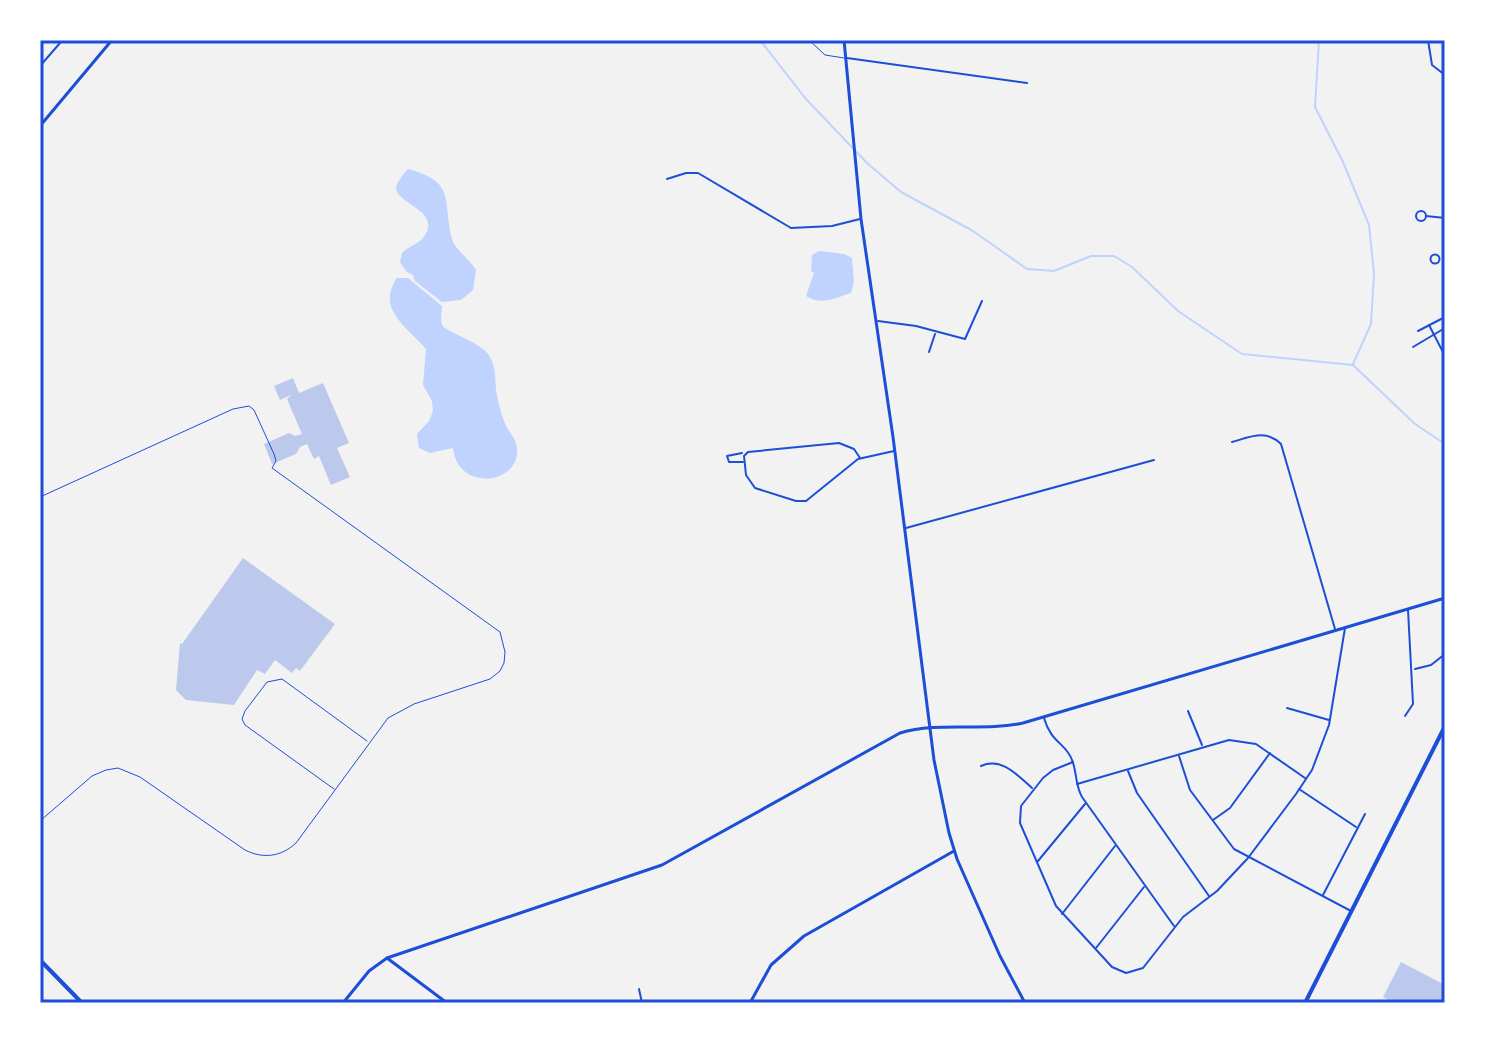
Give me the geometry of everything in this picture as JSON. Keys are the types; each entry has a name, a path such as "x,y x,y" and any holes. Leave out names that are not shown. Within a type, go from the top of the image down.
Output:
{"main road":[{"path":"40,126 112,40"},
{"path":"844,40 861,219 895,451 928,728 954,851 991,936 1025,1003"},
{"path":"343,1003 369,971 387,958 662,865 897,735 928,728 1007,726 1044,717 1445,598"},
{"path":"1305,1003 1445,726"},
{"path":"750,1003 771,965 804,936 954,851"},
{"path":"387,958 447,1003"},
{"path":"40,960 82,1003"}],"street":[{"path":"1428,40 1432,65 1445,75"},
{"path":"40,66 60,43"},
{"path":"845,58 1027,83"},
{"path":"667,179 698,173 795,229 832,226 861,219"},
{"path":"1426,216 1445,218"},
{"path":"1439,257 1443,255"},
{"path":"876,321 916,326 965,339 982,301"},
{"path":"1418,331 1445,317"},
{"path":"1429,325 1445,356"},
{"path":"1413,347 1445,328"},
{"path":"929,352 936,333"},
{"path":"1232,442 1259,434 1275,438 1281,444 1336,630"},
{"path":"744,462 729,462 727,456 839,443 854,449 860,458"},
{"path":"745,453 748,479 758,490 800,501 814,496 860,458 895,451"},
{"path":"905,529 1154,460"},
{"path":"1405,716 1413,704 1408,609"},
{"path":"1073,762 1053,770 1033,789 1021,806 1019,816 1036,862 1062,914 1118,971 1136,971 1146,964 1190,911 1210,897 1248,858 1312,770 1330,720 1346,627"},
{"path":"1412,669 1431,665 1445,654"},
{"path":"1287,708 1330,720"},
{"path":"1188,711 1202,747"},
{"path":"1044,717 1050,735 1070,755 1076,785 1086,803 1175,927"},
{"path":"1076,785 1229,740 1256,744 1306,779"},
{"path":"1178,753 1190,790 1234,849 1352,911"},
{"path":"1212,820 1230,808 1270,753"},
{"path":"981,766 1001,764 1033,789"},
{"path":"1127,769 1137,793 1210,897"},
{"path":"1299,789 1357,828"},
{"path":"1036,862 1086,803"},
{"path":"1323,896 1365,814"},
{"path":"1062,914 1116,845"},
{"path":"1095,950 1144,886"},
{"path":"639,989 642,1003"},
{"path":"72,1003 77,998"}],"lane":[{"path":"809,40 825,55 845,58"},
{"path":"40,497 233,409 252,407 275,457 272,468 500,632 505,643 504,663 495,675 399,710 388,718 296,843 280,854 265,856 245,850 140,777 118,768 100,772 40,821"},
{"path":"335,790 245,725 242,719 245,711 264,684 273,679 286,681 370,743"}],"water":[{"path":"408,169 424,174 441,187 447,203 452,239 476,270 473,290 461,300 442,302 415,281 400,262 402,253 421,240 428,229 424,215 403,199 396,188"},
{"path":"819,251 852,258 854,282 851,293 823,301 806,296 814,273 811,271 812,255"},
{"path":"396,278 408,278 442,306 442,325 483,349 491,358 501,413 517,448 516,460 500,476 477,477 466,472 457,462 453,448 430,453 419,448 417,434 429,421 433,411 432,401 423,385 426,349 391,307 391,290"}],"building":[{"path":"293,378 299,393 323,383 349,443 337,448 350,477 331,485 319,456 314,459 307,444 300,447 296,454 272,464 264,444 289,433 295,436 302,434 287,399 291,395 280,400 274,386"},
{"path":"243,558 335,624 300,671 296,668 292,673 275,660 265,674 257,670 234,705 186,700 176,690 180,643"},
{"path":"1401,962 1445,985 1445,1003 1394,1003 1383,997"}],"waterway":[{"path":"760,40 806,99 867,163 901,192 973,231 1027,269 1054,271 1091,256 1114,256 1132,267 1178,311 1242,354 1353,365 1415,424 1445,444"},
{"path":"1319,40 1315,107 1343,162 1369,225 1374,274 1371,324 1353,364"}]}
